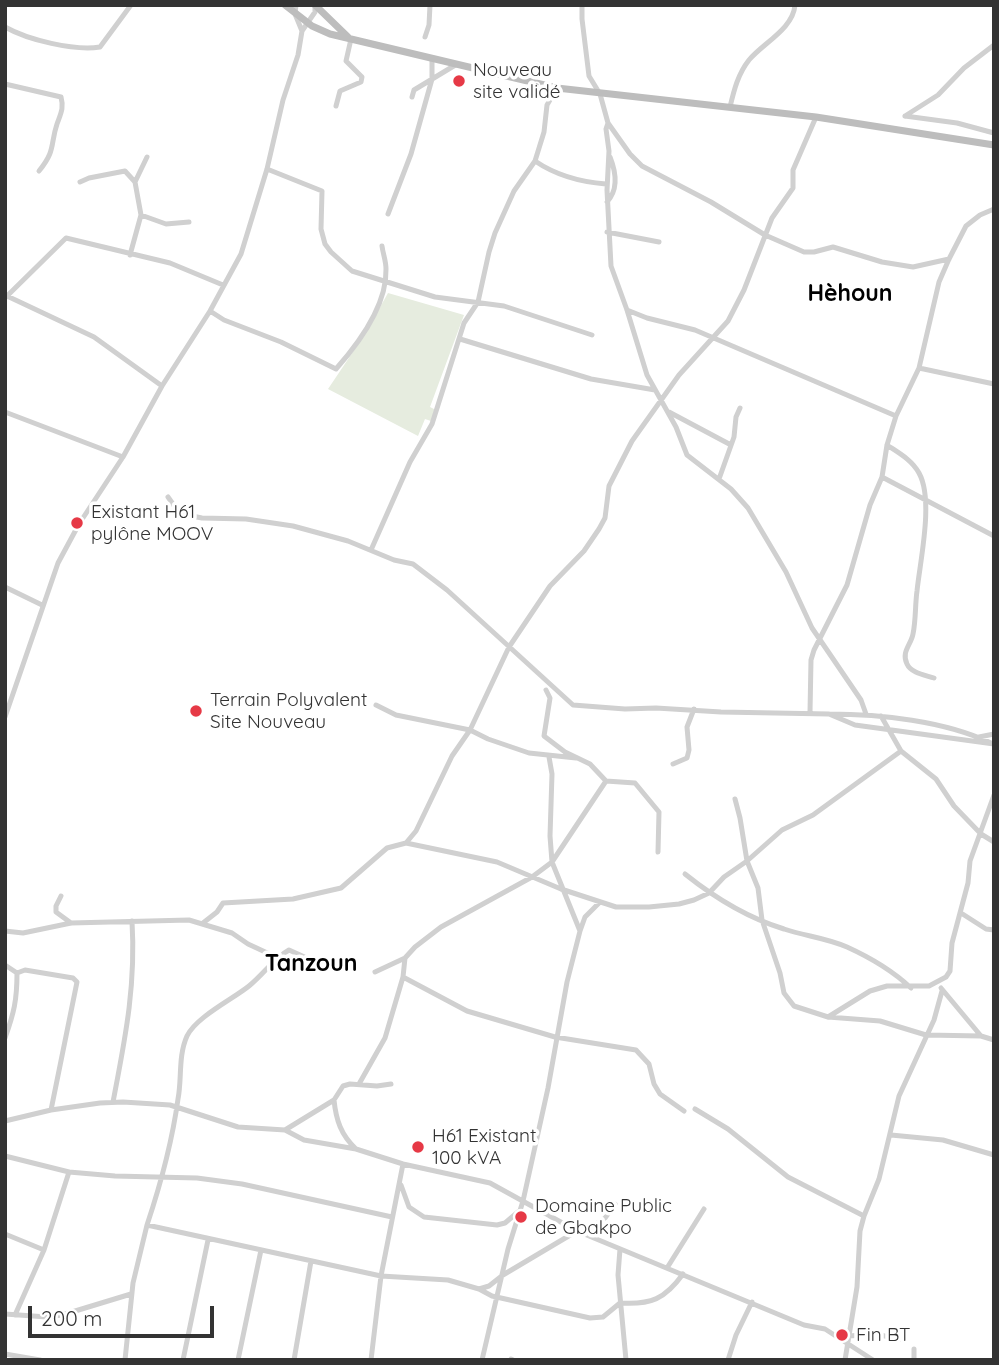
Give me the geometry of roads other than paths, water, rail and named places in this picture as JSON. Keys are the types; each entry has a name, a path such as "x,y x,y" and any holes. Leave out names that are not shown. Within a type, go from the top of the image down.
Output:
{"main road":[{"path":"285,5 296,10 308,23 330,34 557,88 816,117 994,145"},
{"path":"315,5 351,39"}],"street":[{"path":"5,27 26,38 87,48 100,47 131,5"},
{"path":"5,717 58,563 162,386 210,311 241,254 267,169 302,31 315,12 315,5"},
{"path":"425,37 430,5"},
{"path":"582,5 589,76 600,94 608,123 642,166 711,202 765,235 804,252 833,247 881,262 913,267 948,259"},
{"path":"730,107 734,87 748,61 785,26 795,11 795,5"},
{"path":"296,10 302,31"},
{"path":"336,106 340,91 361,82 362,76 346,61 351,39"},
{"path":"994,45 964,68 938,95 905,116 957,122 994,133"},
{"path":"388,214 402,183 432,79 432,59"},
{"path":"412,97 414,90 457,64"},
{"path":"5,84 61,97 63,109 54,143 48,159 39,171"},
{"path":"371,550 410,462 432,424 464,323 478,302 495,233 514,191 535,161 544,132 547,105 557,88"},
{"path":"406,843 416,831 452,756 470,730 509,648 550,586 584,551 599,529 605,517 609,486 632,441 679,375 729,321 772,218 793,188 793,170 816,117"},
{"path":"608,123 607,232 611,266 647,375 668,411 687,455 719,480 748,508 786,572 812,628 861,700 866,714"},
{"path":"607,202 615,187 614,166 608,154"},
{"path":"135,182 147,157"},
{"path":"535,161 560,175 579,181 607,184"},
{"path":"267,169 322,191 321,229 325,244 352,271 435,297 505,306 592,335"},
{"path":"80,182 125,171 135,182 141,215 130,255"},
{"path":"810,712 811,660 819,638 847,585 870,505 882,477 895,416 919,368 948,259 966,226 994,209"},
{"path":"141,215 166,224 189,222"},
{"path":"607,232 659,242"},
{"path":"162,386 94,337 6,297 64,239 184,268 223,285"},
{"path":"210,311 224,320 281,342 337,369 380,301 386,263 382,246"},
{"path":"627,310 695,330 895,416"},
{"path":"460,339 591,379 655,390"},
{"path":"919,368 994,384"},
{"path":"719,480 740,408"},
{"path":"668,411 731,445"},
{"path":"5,412 122,457"},
{"path":"887,445 914,465 921,476 925,500 925,531 913,634 905,652 905,660 908,667 914,671 934,678"},
{"path":"882,477 994,536"},
{"path":"168,498 187,515 202,519 246,519 293,526 413,564 447,590 573,705 614,709 866,714 943,727 994,744 849,724 829,714"},
{"path":"5,587 42,605"},
{"path":"546,690 550,698 544,736 590,764 606,780 635,783 657,807 660,822 658,852"},
{"path":"376,705 396,715 470,730 515,749 549,757 580,758"},
{"path":"673,764 687,758 687,727 694,709"},
{"path":"881,716 901,751 936,779 954,806 981,834 994,842"},
{"path":"979,737 994,734"},
{"path":"203,923 217,912 223,902 293,899 341,888 396,843 497,862 561,889 616,907 649,907 686,902 709,893 724,877 782,830 813,815 901,751"},
{"path":"549,757 552,774 552,862 580,931"},
{"path":"375,972 405,958 441,927 532,877 552,862 606,780"},
{"path":"828,1017 870,991 887,986 929,986 950,971 951,943 961,913 970,862 994,795"},
{"path":"734,799 747,861 758,888 762,920 784,993 794,1006 828,1017 880,1021 926,1035 982,1037 994,1040"},
{"path":"685,874 709,893 762,920 783,929 846,946 890,971 911,988"},
{"path":"61,896 56,912 71,923"},
{"path":"482,1360 496,1297 523,1201 548,1088 555,1037 580,931 585,916 599,903"},
{"path":"961,913 986,929 994,930"},
{"path":"5,931 23,933 71,923 189,920 232,933 276,957"},
{"path":"113,1102 132,1003 132,921"},
{"path":"125,1360 131,1294 147,1225 164,1177 180,1092 179,1076 187,1035 192,1027 249,986 276,957 289,950 320,964 341,969"},
{"path":"359,1084 385,1038 403,977 405,958"},
{"path":"5,965 17,973"},
{"path":"17,973 25,970 73,978 77,982 51,1110"},
{"path":"5,1038 14,1015 17,973"},
{"path":"403,977 467,1012 555,1037 636,1050 649,1064 654,1084 660,1094 684,1111"},
{"path":"937,982 982,1037"},
{"path":"845,1360 857,1287 860,1231 879,1179 899,1096 934,1020 942,991"},
{"path":"285,1130 334,1100 343,1086 391,1084"},
{"path":"334,1100 339,1127 345,1139 356,1149"},
{"path":"5,1121 51,1110 113,1102 177,1107 238,1127 285,1130 304,1140 356,1149 403,1164 490,1183 580,1232 804,1325 825,1329 873,1360"},
{"path":"695,1109 727,1129 788,1177 864,1216"},
{"path":"891,1135 943,1140 994,1155"},
{"path":"5,1156 69,1172 115,1177 197,1178 242,1184 393,1217"},
{"path":"371,1360 381,1276 403,1164"},
{"path":"15,1315 44,1250 69,1172"},
{"path":"400,1178 407,1204 424,1217 497,1225 505,1223 520,1210"},
{"path":"479,1289 489,1286 503,1275 605,1218 615,1204"},
{"path":"667,1268 704,1209"},
{"path":"147,1225 381,1276 448,1280 496,1297 590,1318 603,1317 620,1303 644,1304 653,1301 675,1285 683,1274"},
{"path":"5,1234 44,1250"},
{"path":"183,1360 208,1240"},
{"path":"620,1249 618,1275 626,1360"},
{"path":"238,1360 261,1250"},
{"path":"294,1360 311,1261"},
{"path":"5,1314 47,1317 62,1315 131,1294"},
{"path":"728,1360 736,1335 752,1302"},
{"path":"849,1336 881,1335 904,1340"},
{"path":"914,1349 914,1360"},
{"path":"5,1354 40,1360"}],"place":[{"name":"Nouveau site validé","path":"459,81"},
{"name":"Existant H61 pylône MOOV","path":"77,523"},
{"name":"Terrain Polyvalent Site Nouveau","path":"196,711"},
{"name":"H61 Existant 100 kVA","path":"418,1147"},
{"name":"Domaine Public de Gbakpo","path":"521,1217"},
{"name":"Fin BT","path":"842,1335"}],"district":[{"name":"Hèhoun","path":"850,294"},
{"name":"Tanzoun","path":"311,964"}]}
